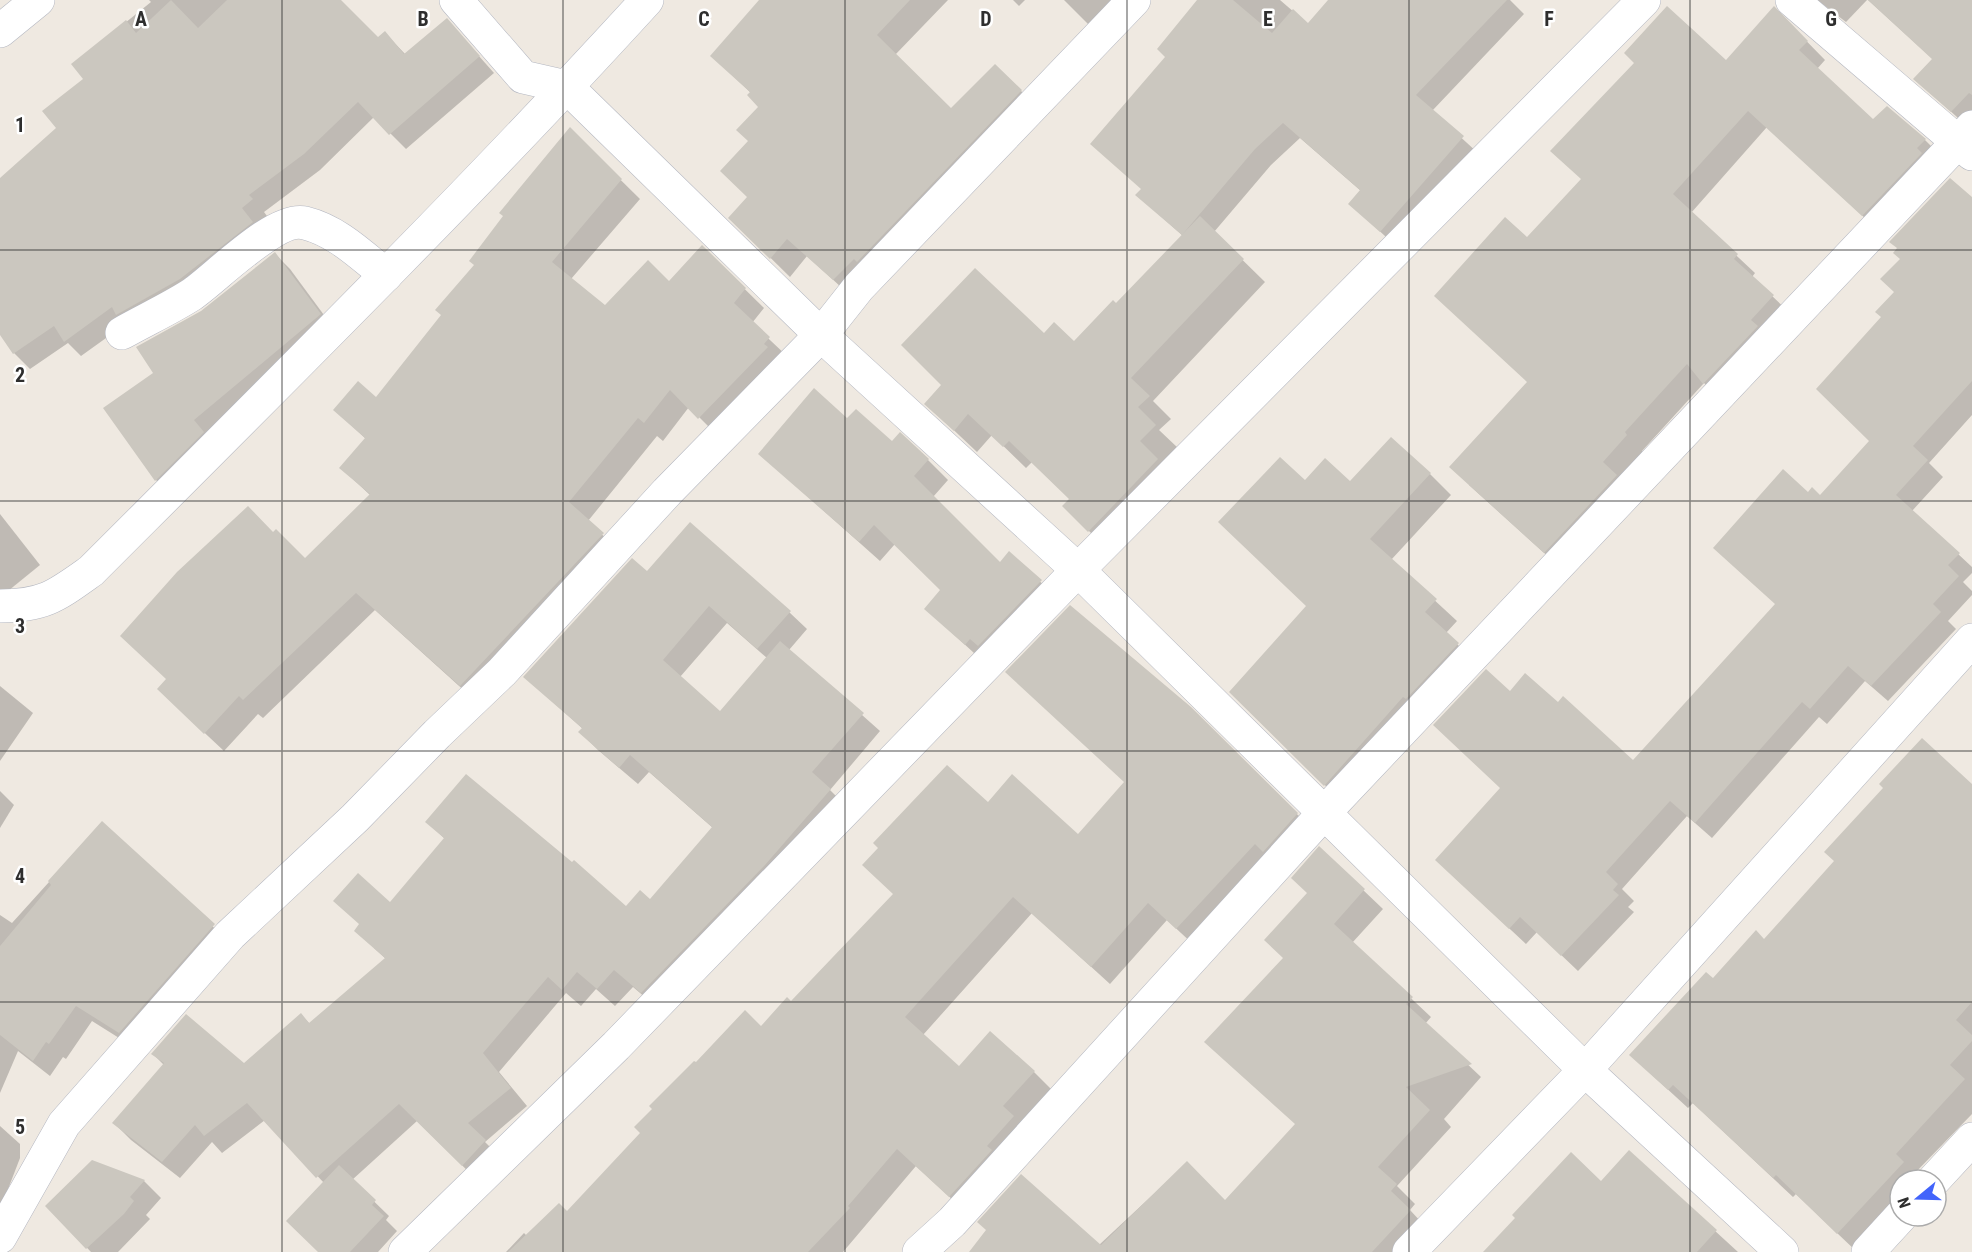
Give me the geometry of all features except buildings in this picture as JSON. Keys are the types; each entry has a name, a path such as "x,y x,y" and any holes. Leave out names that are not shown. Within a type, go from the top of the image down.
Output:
{"street":[{"path":"0,31 38,0"},
{"path":"456,0 523,77 567,87 821,335 1078,570 1585,1070 1782,1252"},
{"path":"0,606 26,606 53,598 91,571 386,275 567,87 647,0"},
{"path":"0,1237 64,1124 231,936 355,818 437,734 502,672 667,492 821,335 859,287 1134,0"},
{"path":"405,1252 616,1046 1078,570 1644,0"},
{"path":"920,1252 952,1222 1324,813 1967,141 1792,0"},
{"path":"122,333 191,295 260,239 291,223 304,222 339,238 386,275"},
{"path":"1409,1252 1585,1070 1972,640"},
{"path":"1945,1168 1972,1139"},
{"path":"1868,1252 1890,1228"}]}
